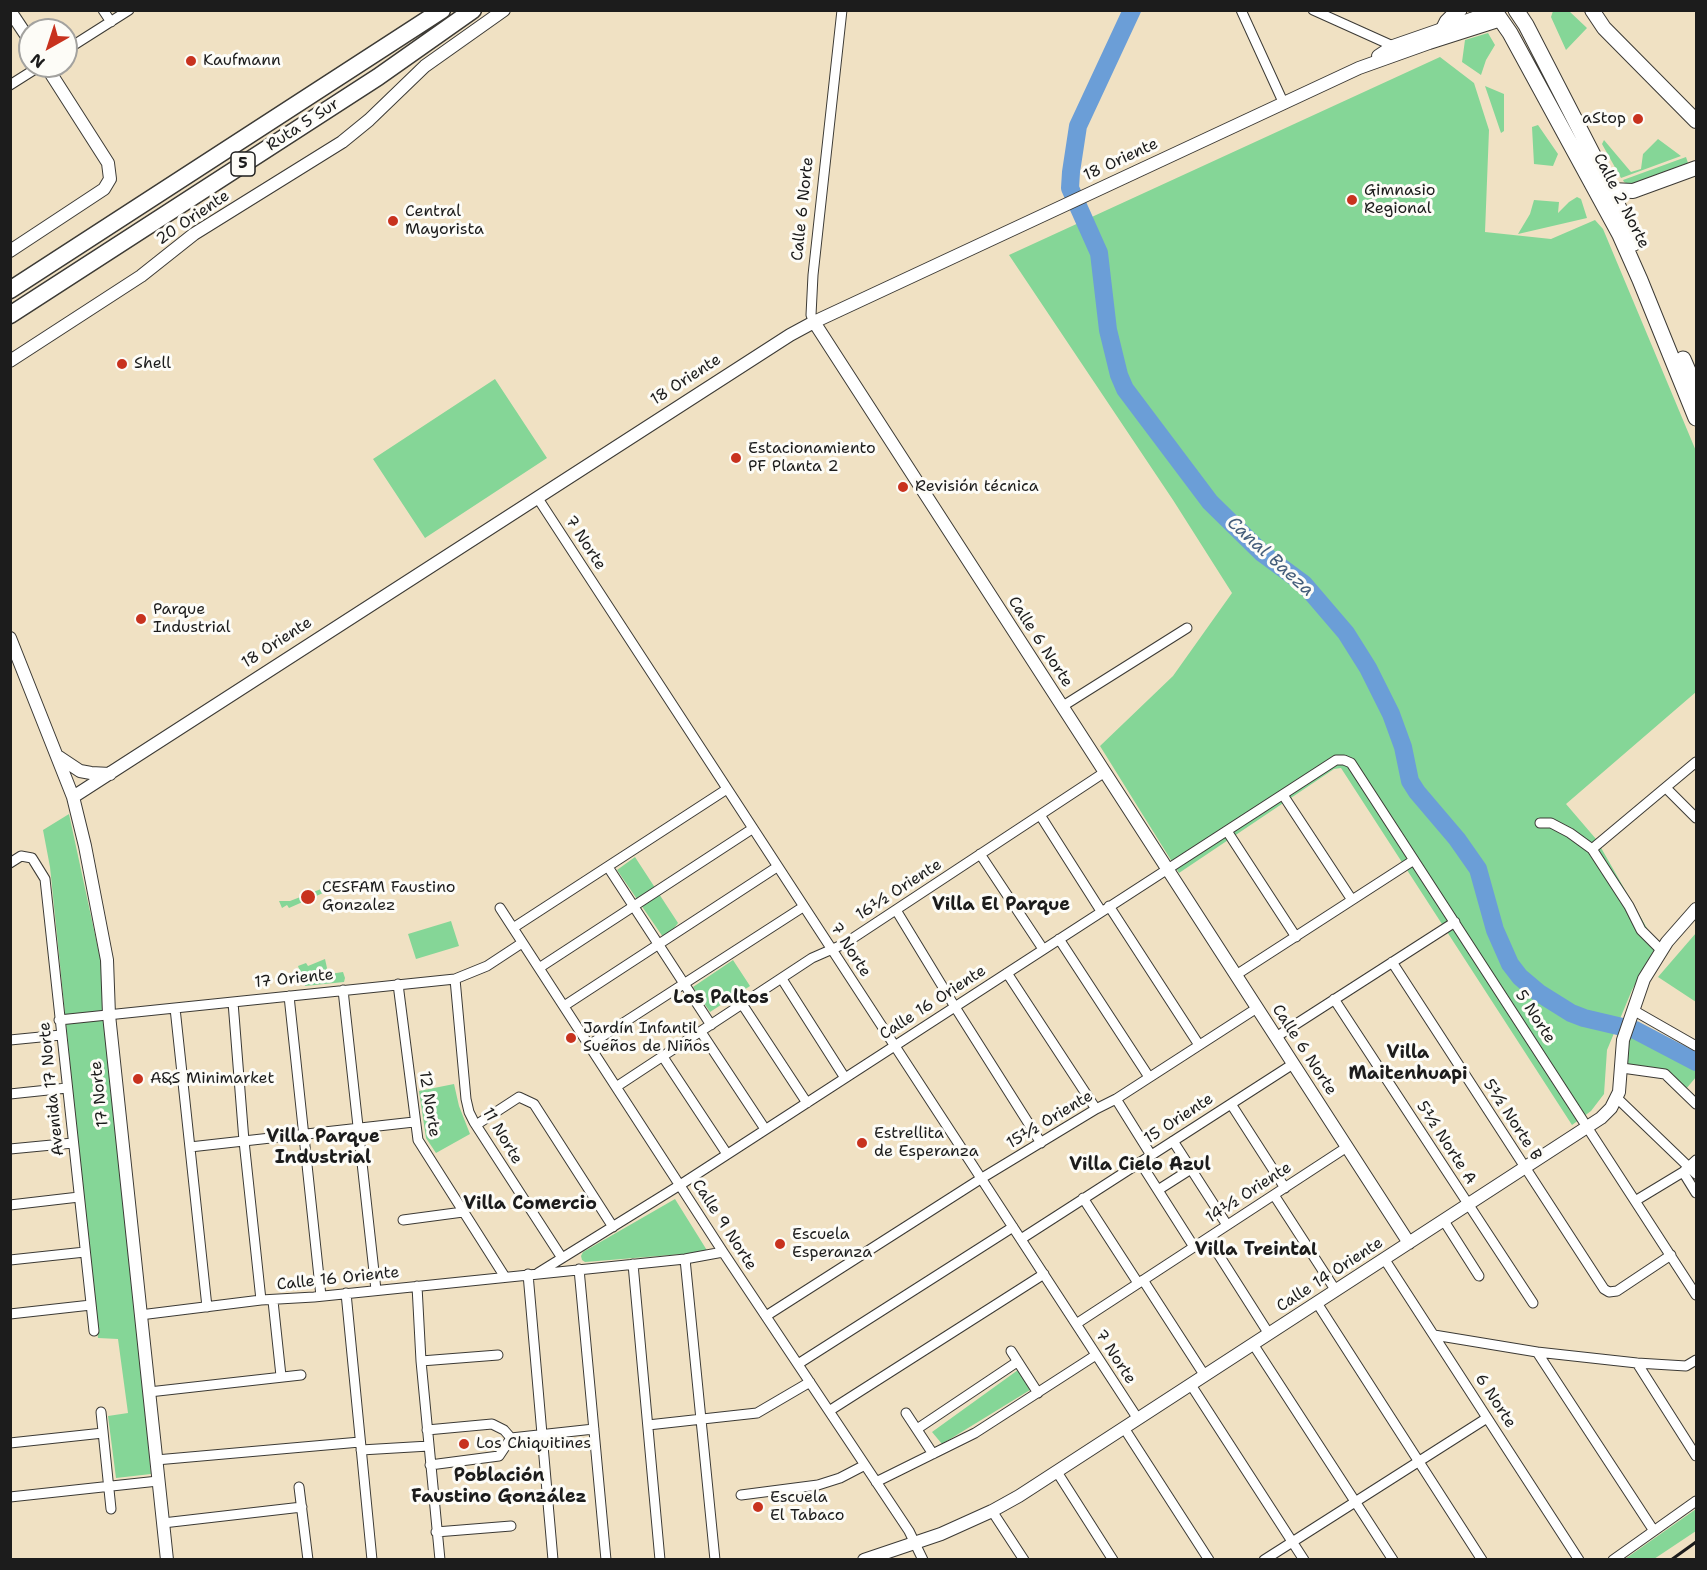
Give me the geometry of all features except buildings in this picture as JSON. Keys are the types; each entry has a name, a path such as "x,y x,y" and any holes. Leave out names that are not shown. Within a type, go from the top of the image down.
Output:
{"highway":[{"name":"Ruta 5 Sur","path":"10,290 442,10"},
{"name":"Ruta 5 Sur","path":"10,315 378,77 473,10"}],"main road":[{"path":"1444,28 1459,10"},
{"path":"1592,10 1604,28 1696,121"},
{"name":"18 Oriente","path":"1497,13 1522,12"},
{"name":"Calle 2 Norte","path":"1522,12 1526,25 1611,190 1696,389"},
{"name":"Calle 2 Norte","path":"1497,13 1620,235 1696,418"},
{"path":"1611,190 1633,191 1696,168"}],"street":[{"path":"103,10 111,22"},
{"path":"78,43 129,10"},
{"name":"20 Oriente","path":"10,361 141,276 195,234 342,142 369,120 425,66 504,10"},
{"name":"Calle 6 Norte","path":"842,10 813,275 811,308 814,322 1409,1243"},
{"path":"1241,10 1284,104"},
{"path":"1313,10 1394,46"},
{"name":"18 Oriente","path":"1359,68 1394,46 1444,28 1497,13"},
{"name":"18 Oriente","path":"73,797 776,343 814,322 1359,68 1429,43 1497,13"},
{"path":"10,251 101,192 110,179 108,163 54,78"},
{"name":"7 Norte","path":"537,497 1138,1419"},
{"path":"1063,706 1187,628"},
{"name":"17 Norte","path":"10,638 73,797 107,960 109,1015 167,1560"},
{"path":"58,756 80,771 110,774"},
{"name":"Calle 16 Oriente","path":"538,1273 680,1185 1336,760 1344,760"},
{"name":"5 Norte","path":"1344,760 1351,763 1696,1295"},
{"path":"1595,846 1696,762"},
{"name":"16½ Oriente","path":"616,1087 812,958 831,950 896,910 1105,772"},
{"path":"1666,788 1696,818"},
{"path":"513,928 727,789"},
{"path":"1283,795 1352,900"},
{"path":"1040,815 1199,1045"},
{"path":"1540,823 1551,823 1595,846 1641,930 1661,950"},
{"path":"539,968 752,829"},
{"path":"1227,831 1296,937"},
{"path":"980,854 1043,949"},
{"name":"Avenida 17 Norte","path":"10,863 21,856 32,858 45,879 94,1331"},
{"path":"1236,975 1414,860"},
{"path":"608,867 711,1025"},
{"path":"564,1006 777,867"},
{"path":"589,1045 803,907"},
{"name":"Calle 9 Norte","path":"500,908 723,1252 909,1531 923,1560"},
{"path":"1696,909 1661,950 1644,979 1623,1040 1622,1068 1617,1098 1691,1168 1696,1193"},
{"path":"896,910 1041,1143"},
{"path":"1276,1037 1455,922"},
{"path":"1059,939 1149,1077"},
{"name":"17 Oriente","path":"59,1020 455,979 487,966 522,943"},
{"name":"5½ Norte B","path":"1392,962 1604,1289 1609,1292 1617,1291 1671,1256"},
{"path":"1006,973 1096,1109"},
{"name":"11 Norte","path":"455,979 466,1099 476,1125 562,1258"},
{"path":"782,979 845,1078"},
{"name":"12 Norte","path":"398,984 414,1122 420,1146 506,1277"},
{"path":"343,990 376,1290"},
{"path":"289,996 321,1296"},
{"name":"5½ Norte A","path":"1334,999 1533,1303"},
{"path":"233,1002 244,1141 261,1300"},
{"path":"742,1004 807,1102"},
{"path":"175,1008 207,1307"},
{"name":"15½ Oriente","path":"766,1316 982,1178 1116,1099 1257,1008"},
{"path":"1631,1016 1696,1046"},
{"path":"701,1032 765,1129"},
{"path":"10,1040 61,1035"},
{"path":"663,1057 727,1154"},
{"name":"15 Oriente","path":"1021,1239 1293,1064"},
{"path":"1622,1068 1665,1074 1696,1104"},
{"path":"10,1095 67,1089"},
{"path":"476,1125 519,1097 534,1104 613,1227"},
{"name":"Calle 14 Oriente","path":"864,1560 915,1544 992,1511 1056,1472 1589,1127 1607,1113 1617,1098"},
{"path":"1116,1099 1151,1155"},
{"path":"1231,1104 1285,1188"},
{"path":"190,1147 414,1122"},
{"path":"1173,1141 1227,1225"},
{"path":"10,1149 73,1143"},
{"name":"14½ Oriente","path":"1076,1324 1347,1147"},
{"path":"1140,1162 1194,1247"},
{"path":"1635,1201 1691,1168"},
{"path":"1158,1191 1191,1169"},
{"path":"1274,1195 1336,1291"},
{"path":"10,1205 79,1197"},
{"path":"1083,1198 1205,1376"},
{"path":"403,1220 463,1212"},
{"path":"1444,1221 1479,1276"},
{"path":"798,1364 1013,1227"},
{"path":"1208,1238 1269,1334"},
{"path":"10,1260 85,1252"},
{"name":"Calle 16 Oriente","path":"140,1315 261,1300 685,1259 723,1252"},
{"path":"685,1259 715,1560"},
{"name":"6 Norte","path":"1384,1260 1580,1560"},
{"path":"633,1264 660,1560"},
{"path":"579,1269 606,1560"},
{"path":"528,1274 553,1560"},
{"path":"829,1411 1044,1274"},
{"path":"417,1286 421,1362 440,1560"},
{"path":"346,1293 372,1560"},
{"path":"273,1300 280,1376"},
{"path":"1317,1304 1482,1560"},
{"path":"10,1314 91,1305"},
{"path":"1434,1335 1537,1352 1637,1363 1686,1366 1696,1360"},
{"path":"1253,1344 1393,1560"},
{"path":"1011,1351 1038,1393"},
{"path":"1537,1352 1654,1531"},
{"path":"421,1362 498,1355"},
{"path":"876,1482 975,1433 1096,1355"},
{"path":"917,1429 1017,1362"},
{"path":"1637,1363 1696,1456"},
{"path":"149,1392 301,1375"},
{"path":"648,1425 757,1413 810,1382"},
{"path":"1191,1385 1304,1560"},
{"path":"101,1412 111,1509"},
{"path":"906,1413 933,1454"},
{"path":"1264,1560 1487,1418"},
{"path":"427,1430 492,1424 504,1430 511,1438"},
{"path":"1124,1428 1209,1560"},
{"path":"430,1465 499,1456 511,1438 594,1429"},
{"path":"10,1443 104,1432"},
{"path":"156,1460 361,1446 429,1446"},
{"path":"741,1494 818,1485 840,1478 865,1465"},
{"path":"1056,1472 1113,1560"},
{"path":"10,1497 158,1481"},
{"path":"299,1486 308,1560"},
{"path":"1613,1560 1696,1501"},
{"path":"163,1523 302,1507"},
{"path":"992,1511 1024,1560"},
{"path":"436,1532 512,1526"}],"green space":[{"path":"1553,11 1569,11 1587,28 1566,50 1551,17"},
{"path":"1488,33 1495,45 1486,60 1481,75 1462,62 1465,40"},
{"path":"1440,57 1474,83 1489,130 1485,232 1551,239 1595,220 1603,229 1696,451 1696,692 1566,804 1596,839 1648,930 1659,941 1632,990 1607,1050 1604,1094 1591,1111 1572,1125 1341,768 1334,769 1179,873 1100,746 1173,676 1232,593 1173,500 1009,255"},
{"path":"1485,86 1504,94 1504,131 1501,133"},
{"path":"1538,125 1558,154 1553,166 1534,164 1532,127"},
{"path":"1658,139 1681,156 1621,178 1602,144 1604,140 1631,172 1641,169 1643,154"},
{"path":"1686,157 1688,163 1634,184 1628,184 1623,180"},
{"path":"1577,197 1581,199 1587,218 1518,234 1530,214 1534,200 1559,202 1558,213"},
{"path":"495,379 547,458 425,538 373,459"},
{"path":"69,814 102,967 151,1474 116,1478 108,1416 128,1413 118,1339 98,1338 50,867 43,830"},
{"path":"635,857 678,923 665,940 617,870"},
{"path":"321,889 323,893 289,908 287,905 282,908 279,901 290,901"},
{"path":"451,921 459,946 416,959 408,934"},
{"path":"1696,933 1696,1002 1658,977"},
{"path":"325,959 327,968 323,975 343,972 344,982 305,986 298,966 306,963 308,966"},
{"path":"733,960 750,986 710,1012 693,987"},
{"path":"1627,1035 1696,1069 1696,1077 1686,1089 1667,1072 1625,1066"},
{"path":"454,1084 459,1106 470,1134 436,1153 426,1138 419,1091"},
{"path":"675,1199 708,1252 585,1262 582,1260 583,1252"},
{"path":"1018,1370 1030,1390 942,1444 932,1432"},
{"path":"1696,1509 1696,1531 1654,1559 1625,1559"}],"waterway":[{"name":"Canal Baeza","path":"1132,10 1078,126 1070,188 1099,253 1108,330 1119,375 1125,389 1210,502 1262,553 1304,584 1346,633 1368,668 1391,714 1403,747 1410,781 1478,869 1495,930 1510,964 1520,977 1539,993 1571,1013 1635,1030 1696,1062"}],"railway":[{"path":"1671,1560 1696,1542"}],"place":[{"name":"Kaufmann","path":"191,61"},
{"name":"aStop","path":"1638,119"},
{"name":"Gimnasio Regional","path":"1352,200"},
{"name":"Central Mayorista","path":"393,221"},
{"name":"Shell","path":"122,364"},
{"name":"Estacionamiento PF Planta 2","path":"736,458"},
{"name":"Revisión técnica","path":"903,487"},
{"name":"Parque Industrial","path":"141,619"},
{"name":"CESFAM Faustino Gonzalez","path":"308,897"},
{"name":"Jardín Infantil Sueños de Niños","path":"571,1038"},
{"name":"A&S Minimarket","path":"138,1079"},
{"name":"Estrellita de Esperanza","path":"862,1143"},
{"name":"Escuela Esperanza","path":"780,1244"},
{"name":"Los Chiquitines","path":"464,1444"},
{"name":"Escuela El Tabaco","path":"758,1507"}],"district":[{"name":"Villa El Parque","path":"1001,905"},
{"name":"Los Paltos","path":"721,998"},
{"name":"Villa Maitenhuapi","path":"1408,1063"},
{"name":"Villa Parque Industrial","path":"323,1147"},
{"name":"Villa Cielo Azul","path":"1140,1165"},
{"name":"Villa Comercio","path":"530,1204"},
{"name":"Villa Treintal","path":"1256,1250"},
{"name":"Población Faustino González","path":"499,1486"}]}
